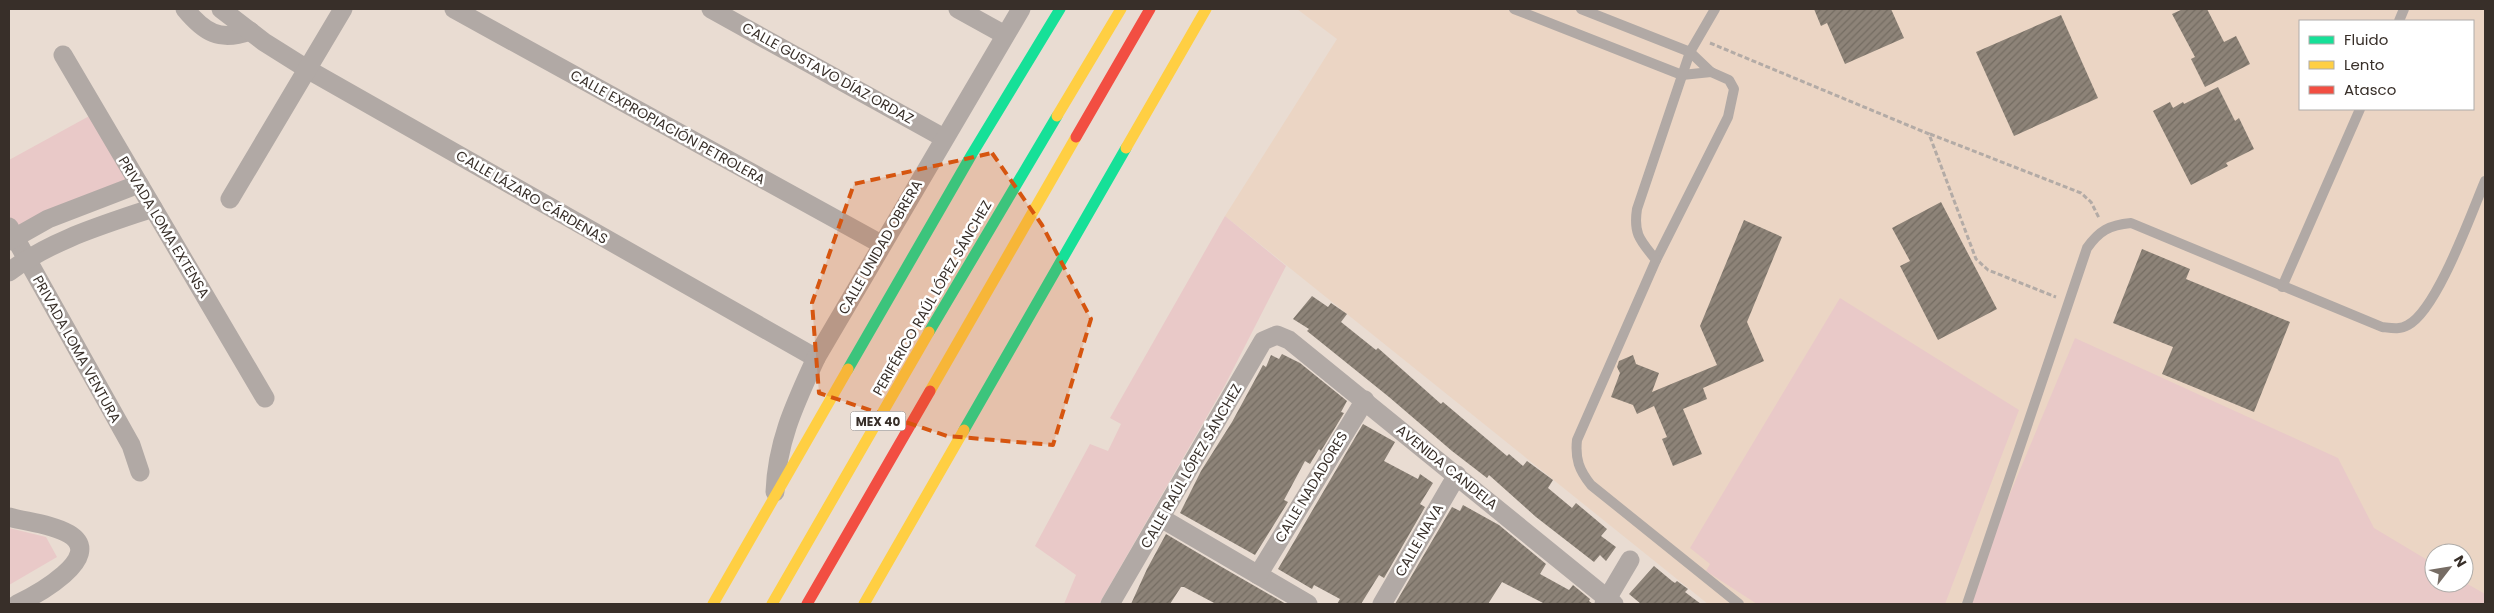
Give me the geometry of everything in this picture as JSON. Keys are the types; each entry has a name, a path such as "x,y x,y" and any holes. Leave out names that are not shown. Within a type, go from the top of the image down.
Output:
{"main road":[{"name":"PERIFÉRICO RAÚL LÓPEZ SÁNCHEZ","path":"772,604 984,238 1121,9"},
{"name":"MEX 40","path":"807,604 1150,9"},
{"path":"864,604 1206,9"},
{"path":"714,604 972,154 1058,11"},
{"path":"722,604 727,580"}],"street":[{"path":"185,9 205,30 220,36 238,35 250,31"},
{"name":"CALLE LÁZARO CÁRDENAS","path":"221,9 307,69 816,358"},
{"path":"230,199 343,9"},
{"name":"CALLE EXPROPIACIÓN PETROLERA","path":"454,9 881,244"},
{"name":"CALLE GUSTAVO DÍAZ ORDAZ","path":"712,9 944,138"},
{"path":"958,9 1005,35"},
{"name":"CALLE UNIDAD OBRERA","path":"774,498 781,442 816,358 881,244 1021,9"},
{"name":"PRIVADA LOMA EXTENSA","path":"63,55 265,398"},
{"path":"11,235 139,184"},
{"path":"9,272 27,258 87,230 153,208"},
{"name":"PRIVADA LOMA VENTURA","path":"11,235 27,258 130,445 140,472"},
{"name":"AVENIDA CANDELA","path":"1277,335 1289,340 1365,400 1608,602"},
{"name":"CALLE RAÚL LÓPEZ SÁNCHEZ","path":"1110,604 1263,341 1277,335"},
{"name":"CALLE NADADORES","path":"1258,575 1365,400"},
{"name":"CALLE NAVA","path":"1382,604 1457,475"},
{"path":"9,517 62,530 71,535 78,547 77,558 64,575 46,590 17,604"},
{"path":"1161,518 1308,604"},
{"path":"1608,602 1630,560"}],"lane":[{"path":"1514,9 1682,75 1711,72"},
{"path":"1581,9 1690,52 1711,72 1729,80 1734,89 1728,117 1656,260 1577,440 1577,462 1591,485 1740,604"},
{"path":"1656,260 1639,239 1635,221 1647,176 1690,52 1715,9"},
{"path":"2282,287 2360,110"},
{"path":"1968,604 2087,248 2103,229 2117,224 2131,224 2382,327 2397,329 2407,326 2426,311 2438,290 2485,181"}],"path":[{"path":"1698,38 1930,134 2081,193 2091,202 2103,229"},
{"path":"1930,134 1976,259 1988,270 2069,302"}],"highlighted area":[{"path":"992,153 1042,225 1091,319 1053,445 947,436 819,393 812,303 854,184"}],"shaded area":[{"path":"1297,9 2485,9 2485,604 1708,604 1225,216 1337,39"},
{"path":"93,114 131,183 17,230 9,217 9,160"},
{"path":"1225,216 1286,266 1225,385 1099,604 1064,604 1076,575 1035,546 1090,444 1108,451 1121,424 1110,418"},
{"path":"1840,298 2019,410 1945,604 1757,604 1706,571 1710,564 1690,548"},
{"path":"2075,338 2338,458 2374,528 2424,558 2424,593 2474,593 2474,588 2485,594 2485,604 1964,604"},
{"path":"9,528 46,537 57,557 9,585"}],"building":[{"path":"1814,9 1891,9 1904,38 1845,64 1827,23 1821,26"},
{"path":"2183,9 2207,9 2224,42 2236,36 2250,64 2205,87 2191,59 2195,57 2172,14"},
{"path":"2061,15 2098,98 2014,136 1976,52"},
{"path":"2218,87 2235,121 2239,118 2254,149 2226,163 2228,166 2191,185 2153,111 2170,102 2173,108 2183,102 2184,104"},
{"path":"1941,202 1997,309 1938,340 1900,266 1910,261 1892,228"},
{"path":"1744,220 1782,237 1747,322 1764,361 1703,388 1707,399 1683,409 1702,454 1673,466 1662,439 1667,437 1654,406 1637,414 1633,405 1611,397 1620,373 1617,367 1619,361 1633,355 1636,364 1659,373 1652,392 1717,365 1700,326"},
{"path":"2142,249 2190,269 2186,279 2290,322 2254,412 2162,374 2173,347 2113,323"},
{"path":"1312,296 1328,307 1331,303 1347,314 1341,322 1376,350 1378,348 1441,404 1443,402 1507,456 1509,454 1523,466 1527,461 1553,480 1548,488 1572,508 1576,503 1607,529 1601,536 1616,547 1606,561 1600,555 1594,562 1536,517 1489,475 1487,478 1452,451 1307,331 1309,329 1293,319"},
{"path":"1282,354 1300,363 1347,401 1341,412 1344,413 1321,451 1319,449 1310,464 1305,461 1284,500 1288,502 1255,555 1180,513 1201,471 1232,422 1263,365 1266,367 1271,355 1279,359"},
{"path":"1363,424 1395,442 1384,461 1418,479 1420,474 1433,483 1420,504 1425,507 1384,578 1379,575 1361,604 1337,604 1340,599 1314,585 1312,589 1278,569"},
{"path":"1463,505 1499,525 1546,564 1540,574 1569,590 1573,585 1590,599 1589,601 1593,604 1545,604 1502,582 1488,604 1395,604 1452,507 1460,511"},
{"path":"1166,534 1286,604 1216,604 1181,587 1170,604 1131,604"},
{"path":"1654,566 1672,581 1675,583 1677,581 1688,589 1685,592 1701,604 1641,604 1629,594"}],"traffic: fast":[{"path":"848,369 972,154 1060,9"},
{"path":"929,332 1057,116"},
{"path":"964,430 1126,148"}],"traffic: slow":[{"path":"1057,116 1121,9"},
{"path":"1126,148 1206,9"},
{"path":"930,391 1076,137"},
{"path":"772,604 929,332"},
{"path":"713,604 848,369"},
{"path":"864,604 964,430"}],"traffic: jam":[{"path":"1076,137 1150,9"},
{"path":"807,604 930,391"}]}
